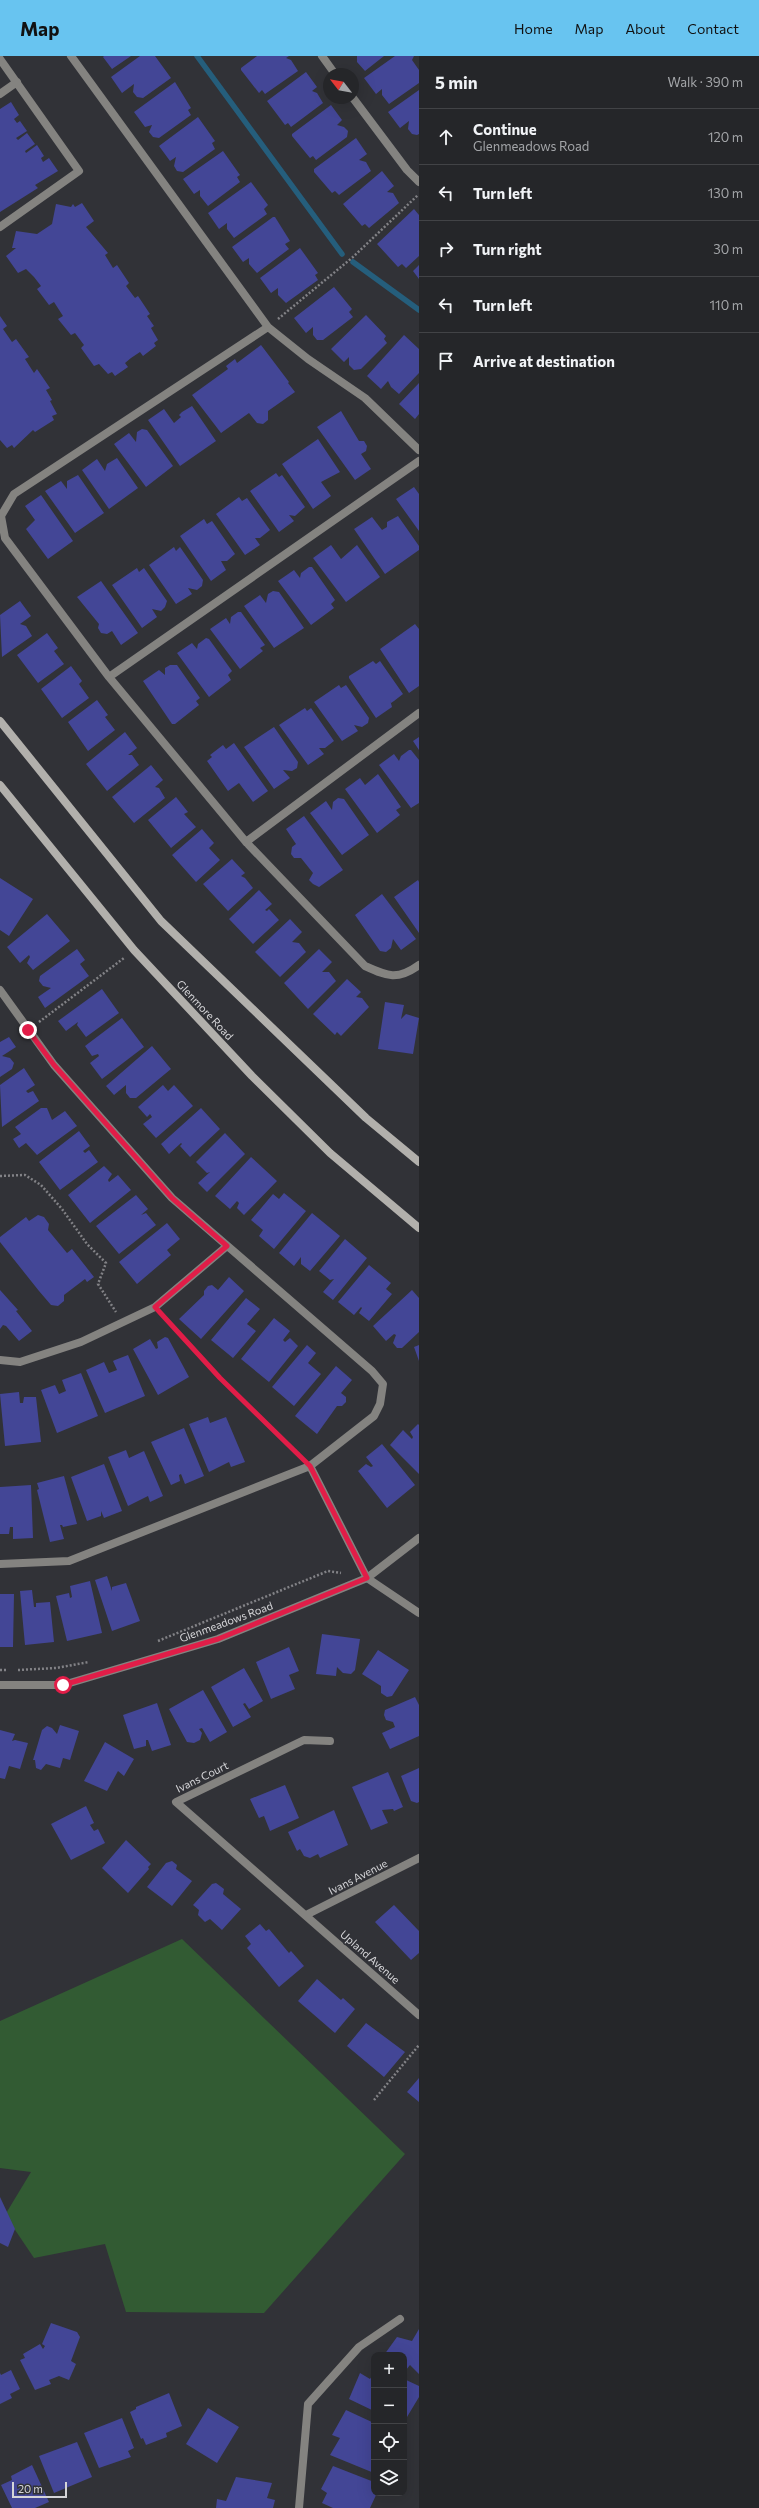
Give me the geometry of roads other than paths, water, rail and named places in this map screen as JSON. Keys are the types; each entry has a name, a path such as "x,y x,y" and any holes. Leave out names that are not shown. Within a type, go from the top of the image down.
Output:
{"main road":[{"path":"0,721 161,921 339,1092 419,1162"},
{"name":"Glenmore Road","path":"0,785 134,950 252,1076 330,1153 419,1228"}],"street":[{"path":"71,56 268,327 308,359 365,398 419,450"},
{"path":"322,56 331,68"},
{"path":"0,59 79,171 0,227"},
{"path":"0,94 17,82"},
{"path":"358,104 407,170 419,182"},
{"path":"268,327 14,494 1,516 4,538 109,677 246,842 365,966 387,977 411,971 419,965"},
{"path":"109,677 419,461"},
{"path":"246,842 419,714"},
{"path":"0,990 54,1065 172,1198 372,1370 383,1384 380,1404 374,1416 310,1466 69,1561 0,1564"},
{"path":"0,1360 20,1362 80,1342 122,1321 155,1307 227,1246"},
{"path":"310,1466 367,1578 419,1613"},
{"name":"Glenmeadows Road","path":"0,1685 63,1685 218,1639 367,1578 419,1538"},
{"name":"Ivans Court","path":"306,1915 176,1802 304,1740 330,1741"},
{"name":"Ivans Avenue","path":"306,1915 419,1858"},
{"name":"Upland Avenue","path":"306,1915 419,2015"},
{"path":"299,2508 308,2404 359,2347 400,2319"}],"waterway":[{"path":"197,56 342,254"},
{"path":"353,262 419,310"}]}
